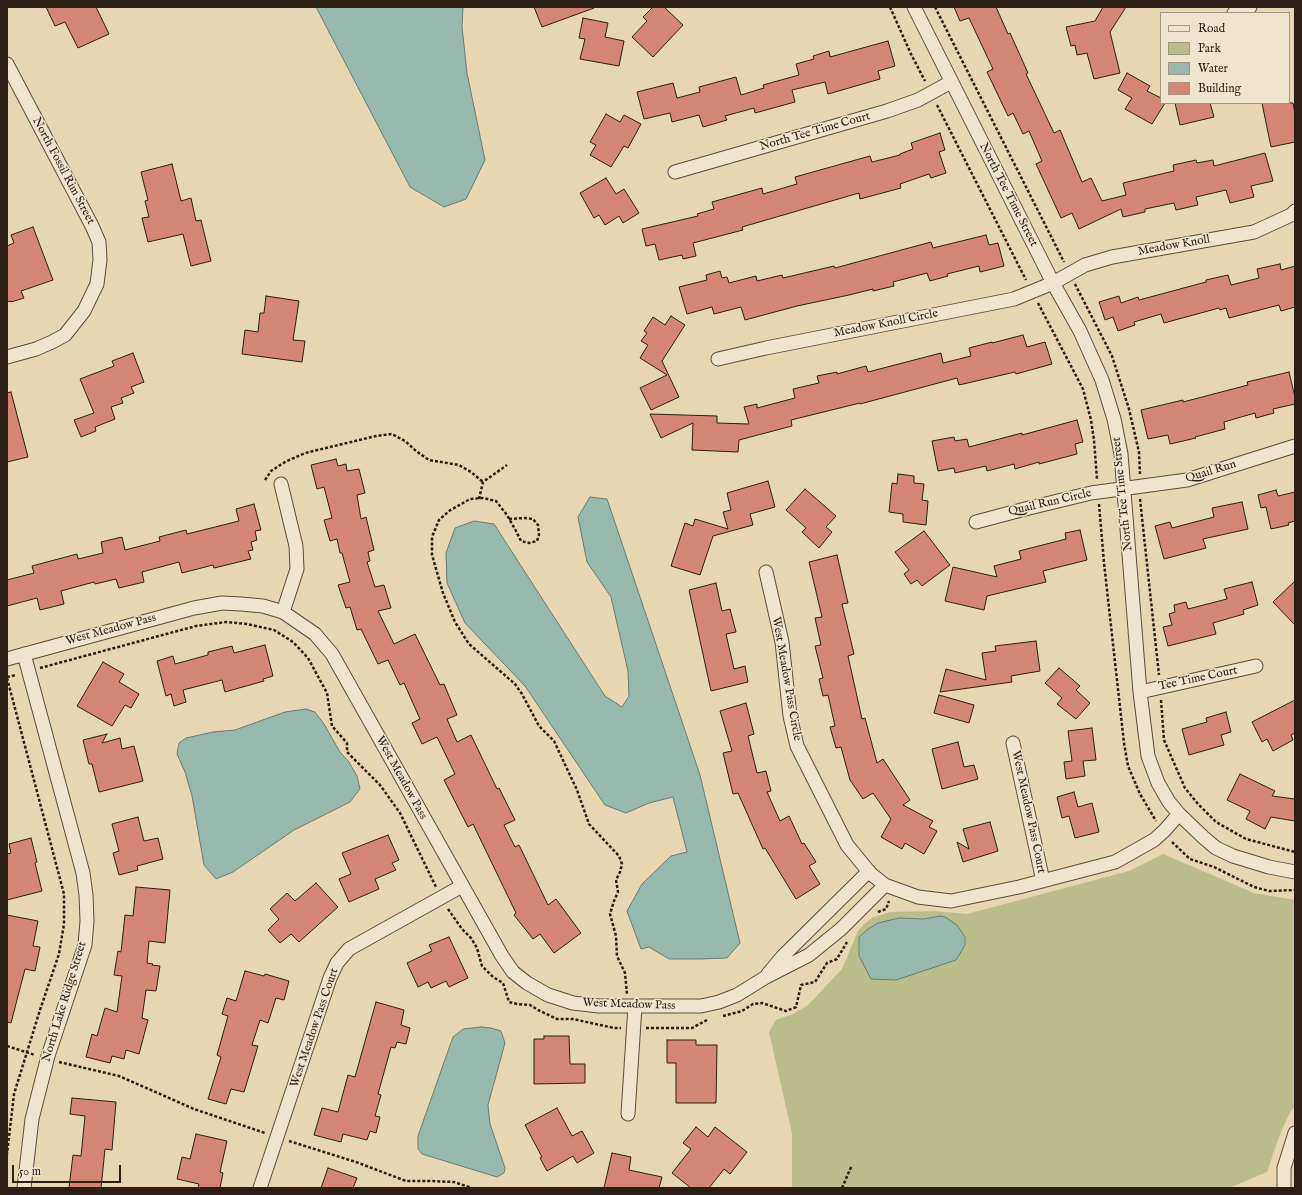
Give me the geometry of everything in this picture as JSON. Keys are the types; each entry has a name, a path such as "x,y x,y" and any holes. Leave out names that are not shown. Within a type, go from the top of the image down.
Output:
{"street":[{"name":"North Tee Time Street","path":"914,7 1053,283 1080,331 1102,380 1114,419 1122,454 1140,692 1148,756 1158,783 1169,802 1179,814 1216,848 1232,856 1269,867 1295,872"},
{"path":"1237,12 1250,7"},
{"name":"North Fossil Rim Street","path":"7,64 92,226 99,242 100,260 97,284 84,311 65,335 36,349 7,357"},
{"name":"North Tee Time Court","path":"675,172 887,111 918,100 951,82"},
{"name":"Meadow Knoll","path":"1053,283 1085,266 1112,257 1254,232 1291,215 1295,211"},
{"name":"Meadow Knoll Circle","path":"718,359 766,348 1014,299 1053,283"},
{"name":"Quail Run","path":"1124,489 1187,480 1295,446"},
{"path":"281,484 296,546 297,569 283,612"},
{"name":"Quail Run Circle","path":"976,522 1024,508 1098,492 1124,489"},
{"name":"West Meadow Pass Circle","path":"766,572 782,642 790,716 797,746 847,845 869,871 885,885 918,897 952,902 1042,881 1115,862 1154,840 1179,814"},
{"name":"West Meadow Pass","path":"7,659 194,608 215,604 263,606 283,612 315,634 332,654 462,886 502,956 513,972 527,983 548,995 573,1003 599,1006 701,1006 719,1002 737,995 766,977 810,955 841,929 885,885"},
{"name":"North Lake Ridge Street","path":"24,654 82,873 86,895 87,921 85,945 48,1058 32,1119 24,1188"},
{"name":"Tee Time Court","path":"1140,692 1256,666"},
{"name":"West Meadow Pass Court","path":"1012,743 1042,881"},
{"name":"West Meadow Pass","path":"766,977 783,956 869,871"},
{"name":"West Meadow Pass Court","path":"260,1188 330,978 338,963 349,949 462,886"},
{"path":"628,1114 635,1006"},
{"path":"1284,1188 1284,1168 1295,1133"}],"path":[{"path":"890,7 911,54 1083,389 1091,420 1094,440 1106,579 1124,743 1128,766 1140,794 1149,811 1164,831 1190,859 1214,867 1254,887 1269,891 1295,890"},
{"path":"265,480 271,471 285,462 305,453 376,436 392,434 405,441 429,460 460,465 483,482"},
{"path":"479,499 483,482 507,466"},
{"path":"509,519 533,519 538,525 539,535 536,541 529,543 521,541 509,519 496,501 479,499 470,500 449,511 440,520 432,538 432,555 443,593 455,622 469,644 515,684 539,726 554,741 577,790 589,824 619,856 622,864 616,880 618,892 610,914 616,936 617,956 624,972 627,994"},
{"path":"7,1154 14,1094 59,954 64,924 64,894 7,678 196,626 226,622 247,624 274,630 293,642 308,658 327,693 332,726 347,743 347,752 380,784 400,813 451,914 471,938 477,948 482,966 493,977 503,983 509,1002 530,1005 557,1019 573,1019 614,1028 692,1028 714,1018"},
{"path":"875,913 886,909 891,897"},
{"path":"722,1016 742,1011 753,1004 762,1003 786,1011 796,1007 801,985 815,982 827,964 837,959 849,939"},
{"path":"7,1046 119,1076 194,1109 356,1162 406,1181 454,1182 472,1188"},
{"path":"842,1188 852,1165"}],"green space":[{"path":"1163,854 1254,893 1295,900 1295,1106 1290,1112 1279,1137 1267,1172 1229,1188 792,1188 792,1134 769,1032 776,1020 793,1014 808,1005 842,969 858,931 864,924 872,918 890,912 935,911 967,914 1129,871"}],"water":[{"path":"316,7 463,7 462,27 467,73 485,160 466,199 444,207 410,187"},
{"path":"590,497 607,499 700,775 740,943 727,958 669,959 649,947 641,949 627,911 642,884 671,856 687,852 673,797 649,803 626,813 605,805 525,686 465,623 447,583 446,553 455,528 474,521 494,524 605,696 622,707 629,696 628,671 611,597 587,562 578,517"},
{"path":"306,709 315,712 324,724 340,752 349,762 357,776 360,789 350,802 294,830 233,872 216,879 204,865 192,796 185,772 177,754 179,743 186,738 213,732 235,730 285,712"},
{"path":"940,916 945,917 957,925 965,937 965,945 956,960 896,980 871,979 859,956 859,937 878,923 899,918 924,919"},
{"path":"481,1027 501,1031 505,1043 488,1105 490,1124 505,1168 504,1173 497,1177 422,1154 418,1149 418,1136 453,1037 463,1029"}],"building":[{"path":"46,7 96,7 109,34 78,48 65,22 55,26"},
{"path":"534,7 594,7 594,8 542,27"},
{"path":"653,7 664,7 683,25 653,57 632,37 647,21 643,17"},
{"path":"954,7 996,7 1008,34 1010,33 1028,73 1026,74 1054,133 1060,130 1082,182 1091,178 1102,201 1126,195 1123,183 1174,171 1173,165 1196,160 1197,163 1213,160 1214,166 1265,153 1273,181 1251,186 1254,197 1230,203 1226,190 1196,197 1198,205 1176,210 1174,203 1145,209 1145,212 1123,217 1121,209 1079,229 1072,213 1061,218 1036,164 1042,161 1029,131 1023,134 1013,113 1008,116 987,72 993,69 969,18 960,21"},
{"path":"1103,7 1126,7 1110,32 1120,73 1094,79 1087,53 1077,55 1075,45 1071,46 1066,27 1095,21"},
{"path":"583,18 608,23 605,37 624,41 619,66 580,59 585,39 579,38"},
{"path":"888,41 895,66 878,71 880,79 828,94 825,82 792,90 795,102 755,113 754,108 725,116 727,120 703,127 699,115 672,122 670,113 644,119 637,92 673,83 677,98 700,92 699,87 736,77 741,95 764,88 763,85 799,75 796,64 814,59 813,56 829,51 830,57"},
{"path":"1127,73 1150,86 1147,91 1160,98 1160,104 1164,104 1152,124 1125,109 1132,98 1118,90"},
{"path":"1293,103 1295,114 1295,142 1271,147 1262,104"},
{"path":"1175,104 1210,104 1214,117 1180,125"},
{"path":"606,114 620,122 624,115 641,124 628,148 624,146 611,167 590,155 596,145 590,142"},
{"path":"940,133 945,150 939,152 946,173 931,178 929,174 900,184 901,188 860,199 859,193 742,227 743,230 693,243 696,256 683,259 682,255 659,260 655,244 646,246 642,229 698,216 697,214 714,209 712,202 762,188 763,194 797,184 795,177 870,156 872,162 900,155 913,149 911,143"},
{"path":"172,164 181,201 191,198 196,221 201,220 211,261 191,266 183,234 148,242 142,218 149,217 145,201 148,200 141,172"},
{"path":"606,178 616,194 624,189 639,213 623,223 619,216 605,225 599,215 594,218 580,193"},
{"path":"33,227 53,280 21,291 24,298 7,302 7,246 14,243 11,235"},
{"path":"986,235 989,245 998,243 1004,266 980,272 979,266 947,274 948,276 930,281 927,273 893,282 894,286 873,291 873,289 797,306 745,320 741,307 714,314 712,307 687,314 679,287 707,280 706,275 720,271 722,278 727,277 729,283 756,276 757,281 782,275 783,278 834,266 835,268 931,242 933,248"},
{"path":"1280,264 1281,270 1295,266 1295,307 1281,311 1279,305 1229,318 1226,308 1220,310 1219,308 1164,323 1161,314 1134,322 1135,325 1118,331 1113,317 1105,320 1099,302 1119,296 1121,303 1138,297 1139,300 1228,275 1231,285 1259,278 1257,269"},
{"path":"266,296 299,301 293,340 305,341 302,362 242,354 245,330 258,332 260,313 264,313"},
{"path":"671,316 685,325 662,361 679,397 651,410 640,388 667,375 640,358 648,345 641,341 647,333 644,331 653,317 665,325"},
{"path":"1023,335 1027,347 1045,342 1052,364 1016,374 1015,372 959,385 957,378 860,404 791,420 792,426 739,440 738,452 692,450 693,423 661,438 650,414 717,416 717,423 749,424 744,407 757,404 757,408 795,398 793,389 819,383 817,376 837,372 837,374 866,366 868,372 941,353 943,363 971,356 969,348"},
{"path":"133,353 144,382 131,387 134,393 121,398 123,403 111,407 115,419 95,427 96,431 81,437 74,420 94,413 80,379 114,366 112,361"},
{"path":"1289,372 1295,397 1295,404 1273,409 1274,413 1256,418 1255,413 1224,422 1225,429 1195,437 1196,438 1170,444 1168,435 1148,439 1141,410 1183,400 1183,402 1248,385 1247,382"},
{"path":"11,392 28,457 7,462 7,393"},
{"path":"1077,420 1083,442 1075,444 1077,454 1015,469 1014,464 987,471 986,466 955,473 954,468 938,471 932,441 954,437 955,441 967,439 969,447 1022,433 1022,435"},
{"path":"336,459 338,466 346,464 347,471 359,469 365,493 357,495 361,519 366,517 374,550 368,552 370,561 367,562 375,587 384,585 391,608 378,611 394,644 415,634 440,685 444,684 457,715 447,719 457,742 471,735 497,789 499,788 515,820 504,825 515,847 519,845 548,905 556,899 581,933 554,953 540,934 533,939 514,915 516,913 473,824 468,827 444,780 455,774 437,737 422,744 412,723 420,719 404,683 400,685 388,660 378,664 361,629 357,630 350,607 346,608 338,585 350,582 337,539 330,541 324,520 332,518 324,487 317,489 311,465"},
{"path":"898,474 914,476 914,483 924,484 922,500 928,501 926,525 903,522 903,514 889,512 892,483 897,484"},
{"path":"768,481 775,507 750,514 753,525 713,536 700,575 671,566 685,523 693,526 695,519 728,529 723,512 731,510 727,493"},
{"path":"805,489 836,516 826,527 832,532 819,548 802,532 806,528 786,510"},
{"path":"1276,490 1278,496 1295,492 1295,521 1288,523 1289,525 1271,529 1266,507 1261,508 1258,495"},
{"path":"1242,502 1248,529 1203,539 1206,548 1164,559 1155,526 1170,522 1172,528 1214,517 1212,508"},
{"path":"254,504 261,530 255,531 257,540 251,542 253,550 248,551 251,559 214,568 213,565 182,573 179,562 142,572 144,582 119,588 116,579 95,584 94,582 61,591 64,604 40,610 37,598 7,606 7,580 34,573 32,566 77,554 78,559 103,553 101,542 122,537 125,550 160,541 159,537 186,530 187,534 239,521 236,509"},
{"path":"1080,530 1087,560 1043,571 1046,582 987,596 984,610 945,601 953,567 997,577 994,566 1021,559 1019,551 1066,539 1065,533"},
{"path":"924,531 950,565 922,586 917,580 911,584 904,574 909,570 895,552"},
{"path":"837,555 848,603 842,604 854,654 848,656 862,719 865,718 877,763 883,759 910,800 903,805 933,821 929,827 937,831 924,854 905,843 902,849 881,837 891,819 873,793 863,799 850,780 841,747 836,748 830,727 835,726 828,695 823,696 819,679 823,678 815,646 821,645 815,618 822,617 809,562"},
{"path":"1295,581 1295,625 1273,602"},
{"path":"1252,582 1258,605 1243,610 1244,614 1213,623 1216,634 1168,646 1163,627 1172,625 1169,614 1175,612 1174,605 1186,602 1188,609 1227,599 1224,589"},
{"path":"716,583 722,611 730,609 736,632 726,634 734,669 745,666 748,682 711,691 689,590"},
{"path":"1036,641 1040,671 1011,676 1012,682 940,692 946,669 986,680 982,653 996,651 995,646"},
{"path":"265,645 273,676 263,679 264,681 225,692 222,680 183,690 186,702 174,706 171,694 166,696 157,661 173,656 175,664 208,655 208,652 232,646 234,653"},
{"path":"103,662 124,674 119,682 139,694 131,708 125,705 112,726 77,706"},
{"path":"1059,668 1080,686 1076,690 1090,703 1076,719 1057,704 1062,698 1045,683"},
{"path":"939,695 974,705 969,723 934,713"},
{"path":"1295,700 1295,733 1291,735 1293,740 1273,751 1267,739 1262,742 1252,722"},
{"path":"746,703 754,734 748,736 757,773 766,771 771,791 767,792 780,821 789,816 802,844 804,843 816,862 809,866 820,884 796,899 765,848 763,849 738,793 733,794 723,753 732,751 720,711"},
{"path":"1226,712 1231,732 1221,735 1224,745 1189,755 1182,729 1207,722 1206,718"},
{"path":"1092,728 1096,760 1083,761 1085,776 1066,779 1064,762 1072,761 1068,731"},
{"path":"107,734 102,743 120,738 122,749 134,746 143,781 99,792 92,764 89,764 83,740"},
{"path":"958,742 964,767 974,765 978,779 942,789 932,749"},
{"path":"1240,774 1275,791 1272,796 1295,799 1295,821 1271,817 1265,829 1246,819 1250,811 1227,800"},
{"path":"1074,792 1078,807 1092,803 1099,832 1075,838 1069,816 1062,818 1057,797"},
{"path":"138,817 144,841 158,838 163,859 137,866 138,870 119,875 113,853 119,851 112,824"},
{"path":"990,822 998,851 963,862 957,842 969,849 963,829"},
{"path":"388,835 399,860 392,863 396,870 375,879 379,889 349,902 339,879 351,874 342,853"},
{"path":"31,838 42,891 7,900 7,854 11,853 9,844"},
{"path":"316,883 338,907 299,942 291,934 280,943 268,930 279,919 270,909 287,893 295,901"},
{"path":"136,887 170,890 165,943 149,941 147,963 160,966 156,991 146,990 142,1018 148,1020 139,1054 126,1050 124,1059 112,1056 110,1063 86,1057 92,1034 97,1036 105,1008 117,1012 122,976 114,975 118,951 121,952 125,915 133,916"},
{"path":"7,915 38,921 33,946 40,947 35,971 25,969 11,1023 7,1022"},
{"path":"449,937 468,978 449,987 446,981 431,988 428,982 418,987 407,963 432,951 429,945"},
{"path":"245,971 264,976 265,974 289,981 284,1000 276,998 268,1023 260,1020 252,1045 258,1046 244,1092 231,1089 226,1104 208,1099 221,1057 217,1055 228,1016 222,1014 227,998 236,1001"},
{"path":"376,1002 404,1010 401,1025 410,1028 406,1044 397,1042 395,1048 391,1047 378,1094 381,1095 375,1116 380,1117 376,1133 370,1131 367,1140 343,1134 341,1142 314,1135 322,1108 338,1112 348,1075 355,1077"},
{"path":"544,1036 569,1036 570,1064 585,1064 585,1083 534,1084 534,1039 544,1039"},
{"path":"667,1040 696,1040 696,1045 717,1045 716,1103 676,1103 676,1063 667,1063"},
{"path":"72,1098 116,1102 112,1150 105,1149 101,1188 69,1188 73,1155 81,1156 85,1116 70,1114"},
{"path":"557,1108 572,1136 582,1131 594,1153 577,1163 573,1156 547,1171 540,1158 542,1157 525,1125"},
{"path":"696,1127 708,1137 715,1127 747,1152 730,1174 724,1169 709,1188 691,1188 672,1173 691,1149 683,1143"},
{"path":"196,1134 227,1141 220,1172 223,1173 220,1188 198,1188 199,1184 177,1179 182,1157 190,1159"},
{"path":"612,1153 631,1157 629,1170 662,1177 659,1188 604,1188"},
{"path":"328,1168 357,1178 353,1188 321,1188"}]}
